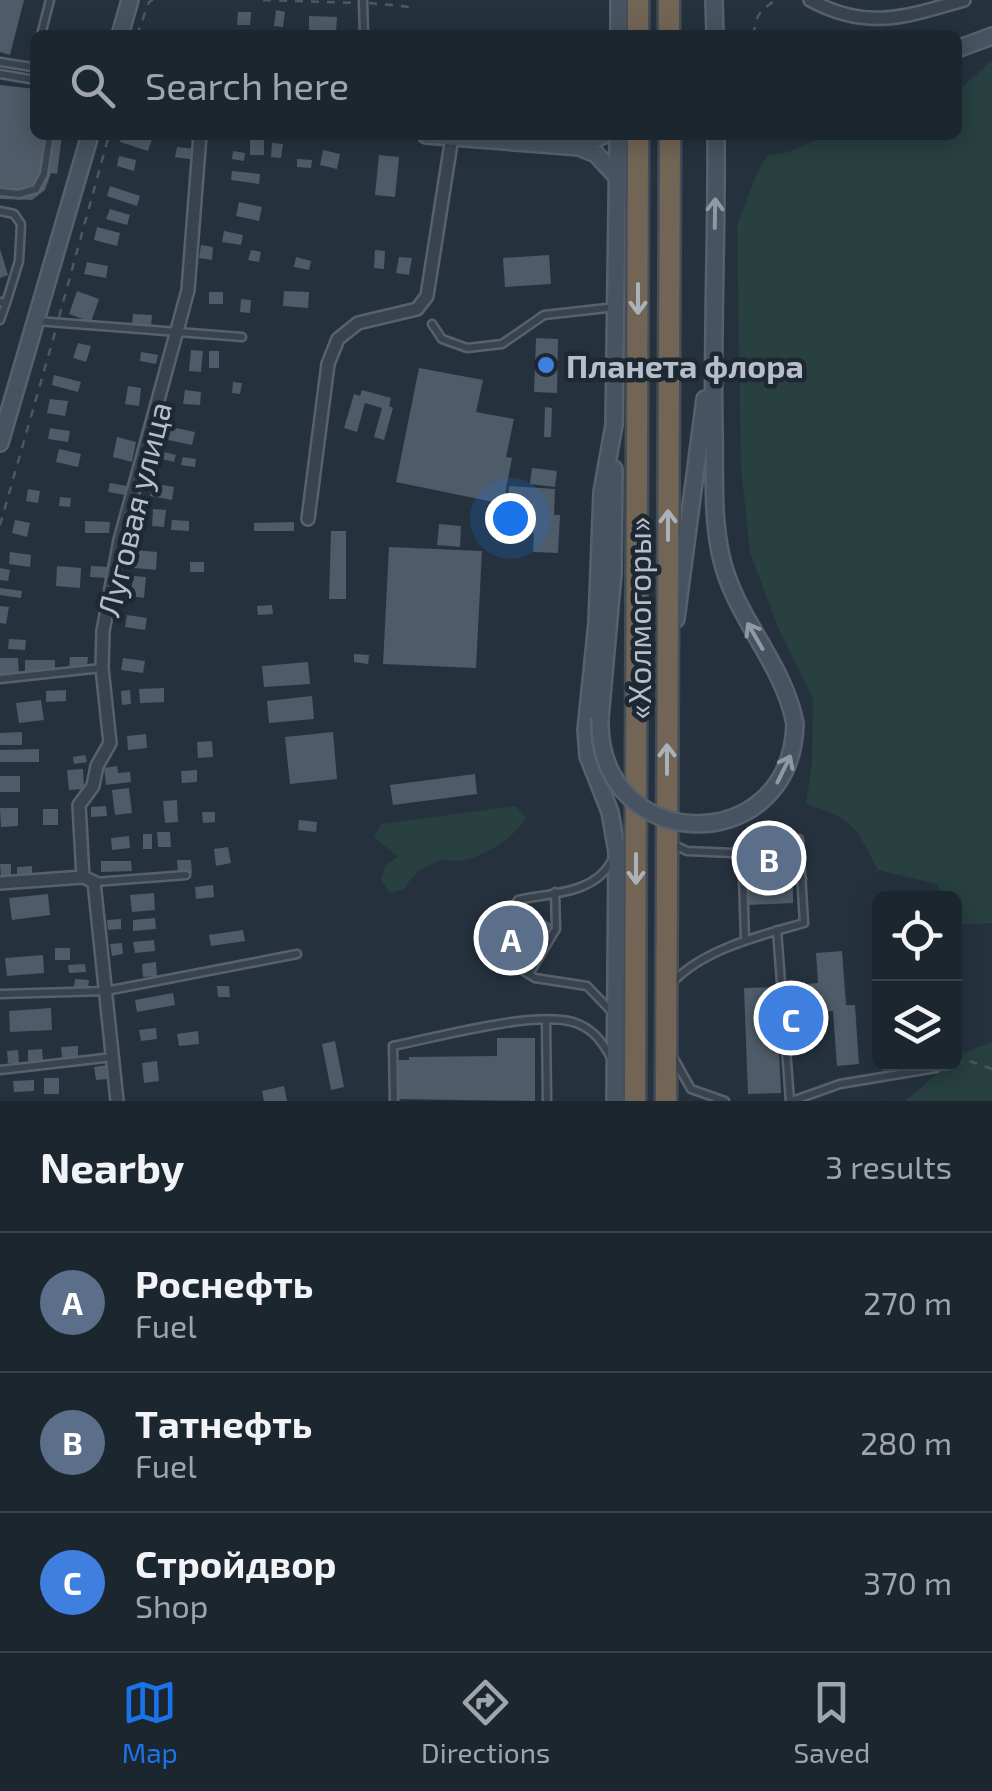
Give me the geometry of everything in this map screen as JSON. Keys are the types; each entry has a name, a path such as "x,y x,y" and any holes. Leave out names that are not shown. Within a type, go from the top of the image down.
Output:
{"highway":[{"path":"638,0 638,30"},
{"path":"669,0 669,30"},
{"name":"«Холмогоры»","path":"635,1101 638,140"},
{"name":"«Холмогоры»","path":"666,1101 670,140"}],"street":[{"path":"121,30 130,0"},
{"path":"618,0 618,30"},
{"path":"714,0 714,30"},
{"path":"810,0 844,17 870,20 964,0"},
{"path":"962,47 992,36"},
{"path":"0,444 7,394 36,320 89,140"},
{"name":"Луговая улица","path":"117,1101 106,991 79,804 93,786 97,766 110,743 102,668 103,631 120,540 188,290 200,140"},
{"path":"308,519 328,364 338,339 358,323 417,308 427,296 452,140"},
{"path":"480,140 579,147 596,154 618,178"},
{"path":"579,147 594,140"},
{"path":"618,140 613,573 600,718 604,756 622,790 640,807 663,819 700,825 738,816 769,794 789,761 795,724 791,703 742,614 720,553 712,332 716,140"},
{"path":"667,693 712,332"},
{"path":"614,425 602,492 597,624 586,730 588,756 610,812 617,852 615,1101"},
{"path":"0,883 89,880"}],"lane":[{"path":"41,30 50,0"},
{"path":"364,30 365,2"},
{"path":"0,62 30,66"},
{"path":"0,74 30,79"},
{"path":"0,192 19,194 36,189 44,174 49,140"},
{"path":"0,211 14,214 21,224 18,261 0,320"},
{"path":"432,324 442,339 467,348 502,344 544,316 617,306"},
{"path":"36,320 242,337"},
{"path":"0,679 102,668"},
{"path":"667,834 677,848 687,851 733,852 750,841 799,839 804,923 745,938 685,970 668,991"},
{"path":"742,846 745,938"},
{"path":"614,1016 587,986 529,974 488,950 518,900 596,881 617,852"},
{"path":"89,880 186,875"},
{"path":"744,881 802,879"},
{"path":"529,974 556,929 555,892"},
{"path":"506,919 547,944"},
{"path":"777,930 791,1101 840,1084 918,1071"},
{"path":"0,994 106,991 297,954"},
{"path":"546,1021 546,1101"},
{"path":"394,1101 393,1046 523,1022 574,1022 604,1043 615,1066"},
{"path":"666,1038 691,1089 726,1101"},
{"path":"0,1070 113,1057"}],"path":[{"path":"140,30 153,0"},
{"path":"262,0 410,6 411,2"},
{"path":"754,30 754,18 776,0"},
{"path":"962,1061 992,1069"}],"green space":[{"path":"992,60 992,923 962,925 962,891 940,891 937,884 878,870 852,826 806,804 812,762 813,699 778,627 750,553 741,467 737,226 767,156 816,140 962,140 962,87"},
{"path":"516,806 526,818 497,846 469,859 430,864 404,889 389,893 381,879 385,865 398,857 374,837 381,824"},
{"path":"992,1042 992,1101 905,1101 941,1071 962,1071 962,1054"}],"building":[{"path":"0,0 24,0 10,55 0,52"},
{"path":"276,10 285,12 283,27 274,26"},
{"path":"238,12 251,12 250,25 237,25"},
{"path":"309,16 337,17 336,30 309,30"},
{"path":"0,85 30,88 30,140 61,140 57,174 51,173 45,190 32,200 0,199"},
{"path":"121,140 152,140 148,151"},
{"path":"250,140 264,140 264,155 250,155"},
{"path":"272,143 283,144 281,158 271,157"},
{"path":"177,147 196,149 195,160 175,157"},
{"path":"323,150 340,154 337,169 320,165"},
{"path":"233,151 245,153 244,161 232,159"},
{"path":"379,155 399,157 395,197 375,195"},
{"path":"119,156 136,160 134,171 117,166"},
{"path":"297,159 312,160 311,168 297,167"},
{"path":"232,171 260,174 259,184 231,180"},
{"path":"110,186 140,196 137,206 107,196"},
{"path":"239,202 262,207 259,221 236,216"},
{"path":"110,209 130,215 127,225 106,219"},
{"path":"97,227 120,233 117,246 94,240"},
{"path":"224,231 243,235 241,245 222,242"},
{"path":"201,245 213,247 212,260 199,258"},
{"path":"0,249 8,275 0,278"},
{"path":"251,250 261,252 259,262 248,260"},
{"path":"375,250 385,251 384,269 374,268"},
{"path":"549,255 551,284 505,287 503,258"},
{"path":"296,257 311,261 309,270 294,267"},
{"path":"399,257 412,258 409,275 396,273"},
{"path":"87,262 108,266 106,278 84,274"},
{"path":"77,291 99,299 91,322 69,314"},
{"path":"284,291 309,292 308,308 283,306"},
{"path":"209,292 223,292 223,304 209,304"},
{"path":"241,299 251,300 250,313 240,312"},
{"path":"133,314 152,315 151,327 132,325"},
{"name":"Планета флора","path":"536,338 558,339 557,393 534,392"},
{"path":"78,343 91,346 86,362 73,358"},
{"path":"191,350 203,351 201,372 189,371"},
{"path":"209,351 219,351 219,368 209,368"},
{"path":"141,352 158,355 156,364 140,361"},
{"path":"419,368 483,380 476,412 514,419 506,457 512,458 503,504 396,482"},
{"path":"54,375 81,382 78,392 52,385"},
{"path":"233,382 242,383 240,394 232,393"},
{"path":"128,386 141,388 139,406 125,404"},
{"path":"185,390 201,392 200,405 183,404"},
{"path":"362,390 391,398 389,406 393,408 384,440 374,437 382,408 365,403 357,432 344,428 354,394 360,396"},
{"path":"50,399 68,401 65,416 47,413"},
{"path":"545,407 552,408 551,437 544,437"},
{"path":"171,427 195,432 192,445 168,440"},
{"path":"50,428 70,431 68,442 48,439"},
{"path":"117,437 136,442 132,462 113,457"},
{"path":"59,449 81,454 78,467 56,462"},
{"path":"164,452 176,455 174,462 162,459"},
{"path":"183,457 196,459 195,467 181,465"},
{"path":"532,468 557,471 555,487 530,484"},
{"path":"110,483 127,486 125,495 108,492"},
{"path":"152,483 174,487 172,500 150,496"},
{"path":"509,486 555,489 554,515 560,515 558,553 533,552 534,533 507,532"},
{"path":"28,489 40,491 38,503 26,501"},
{"path":"60,497 71,498 70,507 59,506"},
{"path":"153,509 166,510 164,527 152,526"},
{"path":"15,520 30,523 27,537 12,533"},
{"path":"172,520 189,521 189,531 171,530"},
{"path":"85,521 110,522 109,533 85,533"},
{"path":"294,522 294,531 254,531 254,523"},
{"path":"439,524 461,526 460,547 437,545"},
{"path":"331,531 346,531 346,599 329,599"},
{"path":"389,547 482,551 476,668 383,664"},
{"path":"125,549 157,552 156,570 123,567"},
{"path":"10,552 31,555 30,567 9,564"},
{"path":"190,562 204,562 204,572 190,572"},
{"path":"57,566 81,568 80,588 56,586"},
{"path":"91,566 110,567 109,578 90,577"},
{"path":"0,568 10,570 8,581 0,580"},
{"path":"133,576 146,577 144,598 131,596"},
{"path":"0,588 22,591 21,598 0,595"},
{"path":"272,605 273,614 258,615 257,606"},
{"path":"0,606 9,607 6,624 0,623"},
{"path":"127,615 147,618 145,630 125,627"},
{"path":"9,639 26,640 25,650 8,649"},
{"path":"354,654 369,655 368,664 354,662"},
{"path":"70,657 88,657 87,667 69,667"},
{"path":"0,658 18,658 19,675 0,675"},
{"path":"123,658 145,661 143,673 121,670"},
{"path":"25,660 55,660 55,671 25,672"},
{"path":"308,662 310,684 264,687 262,666"},
{"path":"164,688 164,702 140,703 139,689"},
{"path":"66,690 66,701 46,702 46,691"},
{"path":"130,690 131,704 122,705 121,691"},
{"path":"312,696 314,719 269,723 267,701"},
{"path":"41,700 44,720 19,723 16,703"},
{"path":"22,732 22,745 0,745 0,733"},
{"path":"333,732 337,779 290,784 285,737"},
{"path":"146,734 147,748 128,750 127,736"},
{"path":"212,741 213,757 198,758 197,742"},
{"path":"39,749 39,762 0,762 0,750"},
{"path":"85,755 87,762 74,764 73,757"},
{"path":"117,766 118,773 130,772 131,782 106,785 104,768"},
{"path":"83,769 84,789 69,790 67,770"},
{"path":"197,770 197,782 182,783 181,771"},
{"path":"475,774 477,794 393,805 390,785"},
{"path":"0,776 20,776 20,792 0,792"},
{"path":"129,788 132,813 115,815 112,790"},
{"path":"177,800 178,822 165,823 163,801"},
{"path":"106,806 107,816 91,817 91,807"},
{"path":"0,808 18,808 18,826 1,827"},
{"path":"43,809 58,809 58,825 43,825"},
{"path":"202,812 215,812 215,822 203,823"},
{"path":"299,820 317,822 316,832 298,830"},
{"path":"157,832 170,832 171,847 158,847"},
{"path":"143,834 152,834 152,849 143,849"},
{"path":"129,836 130,848 112,850 111,838"},
{"path":"785,844 786,871 754,872 753,845"},
{"path":"228,847 231,863 216,866 214,849"},
{"path":"177,860 191,860 192,873 178,873"},
{"path":"101,861 131,861 132,871 101,872"},
{"path":"0,864 11,864 11,877 1,878"},
{"path":"32,866 32,878 17,878 17,867"},
{"path":"213,885 214,897 196,899 195,887"},
{"path":"793,887 793,903 748,905 747,889"},
{"path":"154,893 155,910 132,912 130,895"},
{"path":"48,894 50,915 12,920 9,898"},
{"path":"519,903 553,925 546,936 512,914"},
{"path":"155,918 156,929 133,931 133,920"},
{"path":"121,919 121,929 108,930 107,920"},
{"path":"509,929 540,947 527,968 497,949"},
{"path":"243,930 245,941 211,946 209,935"},
{"path":"154,940 155,951 135,953 133,942"},
{"path":"122,943 123,954 112,956 110,944"},
{"path":"55,948 70,948 70,960 55,960"},
{"path":"842,951 846,1005 855,1005 859,1064 837,1066 833,1011 820,1012 819,996 795,998 794,985 818,983 816,953"},
{"path":"43,955 44,973 7,976 5,958"},
{"path":"156,962 157,976 143,977 142,964"},
{"path":"85,964 86,972 69,973 68,965"},
{"path":"75,979 89,980 88,989 74,987"},
{"path":"217,986 229,986 230,997 218,997"},
{"path":"776,987 781,1093 748,1094 744,988"},
{"path":"173,993 175,1005 137,1012 135,1000"},
{"path":"51,1008 52,1030 10,1032 9,1011"},
{"path":"156,1028 157,1039 141,1041 139,1030"},
{"path":"198,1031 199,1044 179,1046 177,1034"},
{"path":"497,1038 535,1038 535,1101 399,1099 399,1060 497,1056"},
{"path":"335,1041 344,1087 331,1090 322,1044"},
{"path":"78,1046 78,1058 62,1058 61,1047"},
{"path":"42,1049 43,1061 28,1062 28,1050"},
{"path":"18,1050 19,1063 8,1063 7,1051"},
{"path":"157,1061 159,1081 144,1083 142,1063"},
{"path":"107,1065 108,1079 96,1080 94,1067"},
{"path":"44,1078 59,1078 59,1094 44,1094"},
{"path":"34,1080 34,1091 14,1092 13,1081"},
{"path":"284,1086 287,1101 264,1101 262,1091"}],"place":[{"name":"Планета флора","path":"546,365"},
{"name":"Татнефть","path":"769,858"},
{"name":"Роснефть","path":"511,938"},
{"name":"Стройдвор","path":"791,1018"}]}
